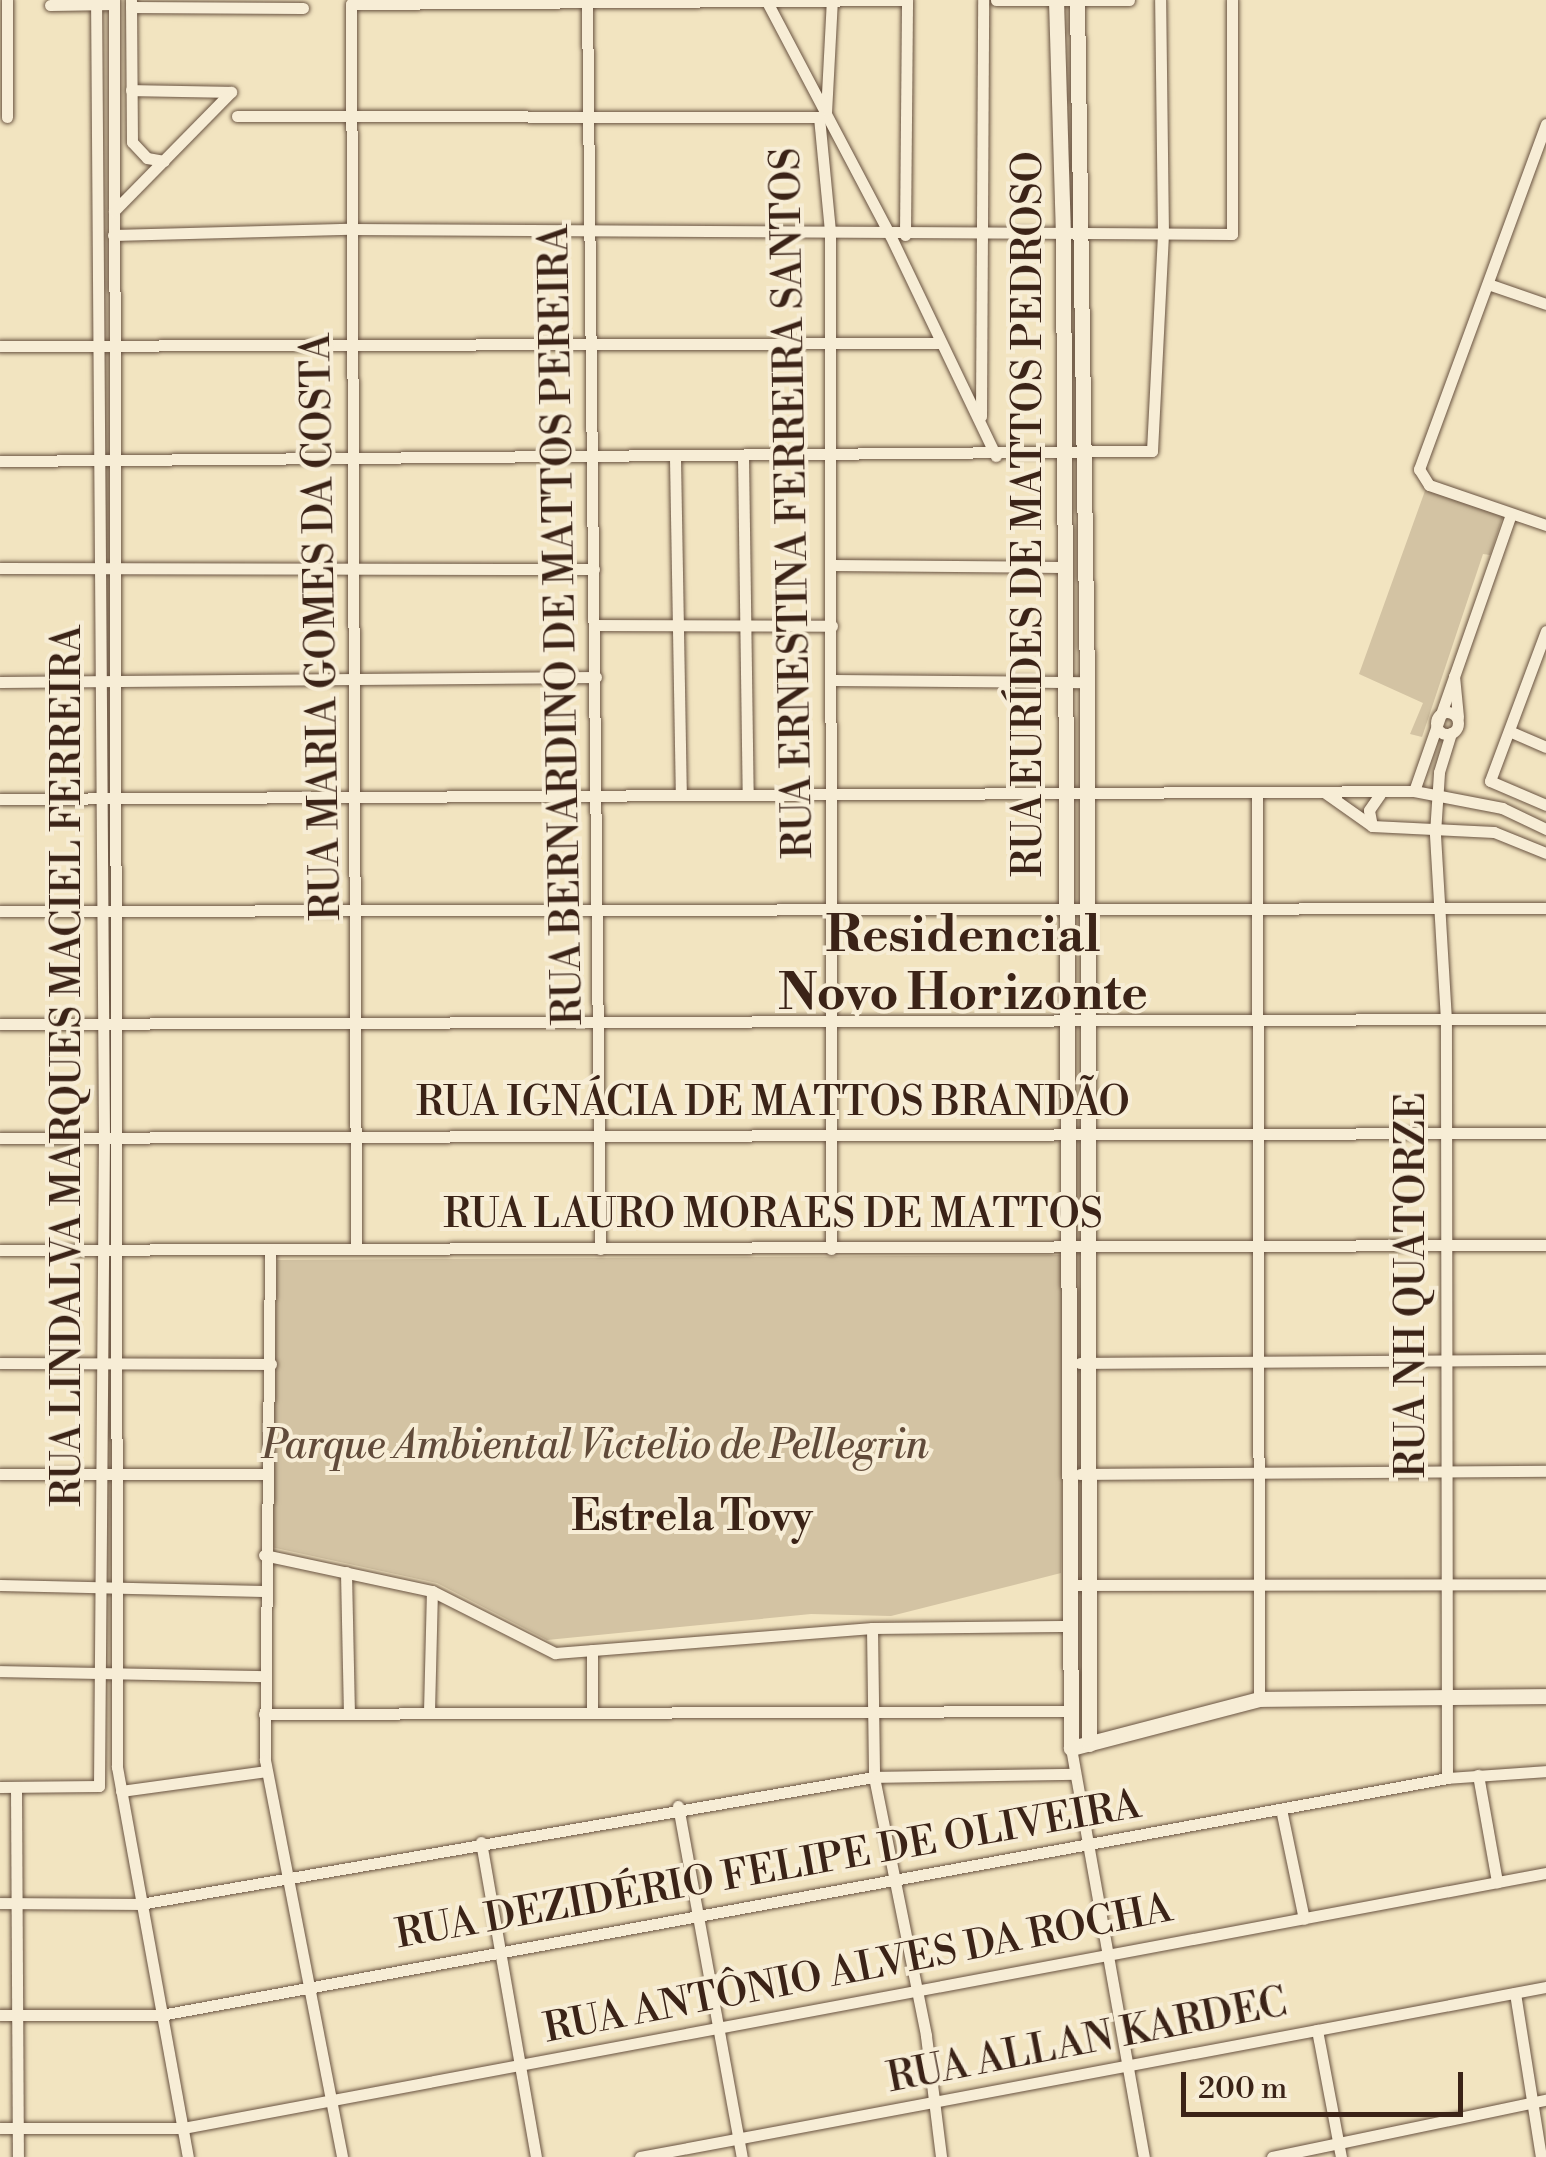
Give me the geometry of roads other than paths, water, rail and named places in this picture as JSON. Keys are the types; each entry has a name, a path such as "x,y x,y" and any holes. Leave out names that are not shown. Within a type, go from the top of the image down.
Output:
{"street":[{"path":"766,0 822,116 890,234 996,456"},
{"path":"822,116 832,0"},
{"path":"587,1 907,0 905,235"},
{"path":"981,419 983,0"},
{"path":"996,0 1129,0"},
{"name":"RUA EURÍDES DE MATTOS PEDROSO","path":"1056,0 1082,455 1087,793 1088,1246 1069,1474 1071,1748"},
{"path":"0,461 1060,456 1152,451 1163,234 1160,0"},
{"path":"113,235 350,228 830,231 982,237 1232,234 1232,0"},
{"name":"RUA MARIA GOMES DA COSTA","path":"356,1250 358,909 350,459 351,4 587,1"},
{"name":"RUA BERNARDINO DE MATTOS PEREIRA","path":"587,1 600,1249"},
{"name":"RUA EURÍDES DE MATTOS PEDROSO","path":"1077,1 1072,235 1060,456 1060,567 1069,1246 1087,1474 1089,1744"},
{"path":"96,2 99,345 107,460"},
{"path":"50,5 114,2 114,346 107,460"},
{"path":"164,161 147,158 132,142 131,4 303,8"},
{"path":"5,6 5,111"},
{"path":"114,211 231,92 131,90"},
{"path":"237,116 822,116"},
{"name":"RUA ERNESTINA FERREIRA SANTOS","path":"822,116 830,231 832,457 831,1249"},
{"path":"1546,124 1419,469 1423,482 1546,525"},
{"path":"136,188 147,158"},
{"path":"98,198 114,197"},
{"path":"1488,284 1546,304"},
{"path":"0,346 941,343"},
{"path":"743,457 748,795"},
{"path":"675,458 681,795"},
{"name":"RUA LINDALVA MARQUES MACIEL FERREIRA","path":"107,460 108,911 102,1024 118,1250 116,1474 121,1791 188,2157"},
{"path":"1414,791 1418,768 1512,514"},
{"path":"832,565 1060,567"},
{"path":"0,568 594,569"},
{"path":"595,625 832,626"},
{"path":"1546,631 1542,656 1490,781 1546,805"},
{"path":"1454,667 1459,720"},
{"path":"0,682 596,676"},
{"path":"832,680 1086,682"},
{"path":"1436,720 1448,711 1459,720"},
{"path":"1436,720 1441,732 1451,733"},
{"name":"RUA NH QUATORZE","path":"1447,1778 1442,1584 1446,1020 1436,832 1440,772 1451,733 1459,720"},
{"path":"1508,731 1546,746"},
{"path":"1418,768 1440,772"},
{"path":"0,798 1414,791 1502,808 1546,829"},
{"path":"1257,792 1254,1470 1259,1699"},
{"path":"1324,792 1372,826 1494,832 1546,853"},
{"path":"1372,826 1368,810 1380,794"},
{"path":"0,911 1546,908"},
{"path":"0,1024 1546,1019"},
{"name":"RUA IGNÁCIA DE MATTOS BRANDÃO","path":"0,1138 1546,1133"},
{"name":"RUA LINDALVA MARQUES MACIEL FERREIRA","path":"16,1787 99,1786 99,1250 110,1138"},
{"name":"RUA LAURO MORAES DE MATTOS","path":"0,1250 1546,1245"},
{"path":"270,1250 271,1364 263,1474 267,1771 292,1878 342,2157"},
{"path":"1077,1363 1546,1360"},
{"path":"0,1363 271,1364"},
{"path":"1069,1474 1546,1471"},
{"path":"0,1474 263,1474"},
{"path":"264,1555 432,1591 538,1649 592,1650 872,1628 1070,1626"},
{"path":"346,1572 348,1712"},
{"path":"1070,1585 1546,1584"},
{"path":"0,1585 263,1591"},
{"path":"429,1712 432,1591"},
{"path":"872,1628 870,1712 874,1776 917,1988 942,2157"},
{"path":"592,1650 592,1712"},
{"path":"0,1671 263,1676"},
{"path":"1144,2157 1072,1774 1071,1748 1259,1699 1546,1696"},
{"path":"264,1714 1068,1711"},
{"path":"121,1791 267,1771"},
{"name":"RUA DEZIDÉRIO FELIPE DE OLIVEIRA","path":"0,2015 161,2015 1447,1778 1546,1771"},
{"path":"0,1903 140,1904 678,1806 874,1776 1072,1774"},
{"path":"1478,1775 1497,1882"},
{"path":"0,1788 16,1787 18,2157"},
{"path":"678,1806 742,2157"},
{"path":"1281,1808 1304,1919"},
{"path":"482,1842 536,2157"},
{"name":"RUA ANTÔNIO ALVES DA ROCHA","path":"0,2128 182,2128 1546,1873"},
{"name":"RUA ALLAN KARDEC","path":"640,2157 1546,1987"},
{"path":"1514,1993 1541,2157"},
{"path":"1317,2030 1339,2151"},
{"path":"1272,2157 1339,2151 1546,2100"}],"district":[{"name":"Residencial Novo Horizonte","path":"963,965"},
{"name":"Estrela Tovy","path":"692,1518"}],"park label":[{"name":"Parque Ambiental Victelio de Pellegrin","path":"595,1446"}]}
